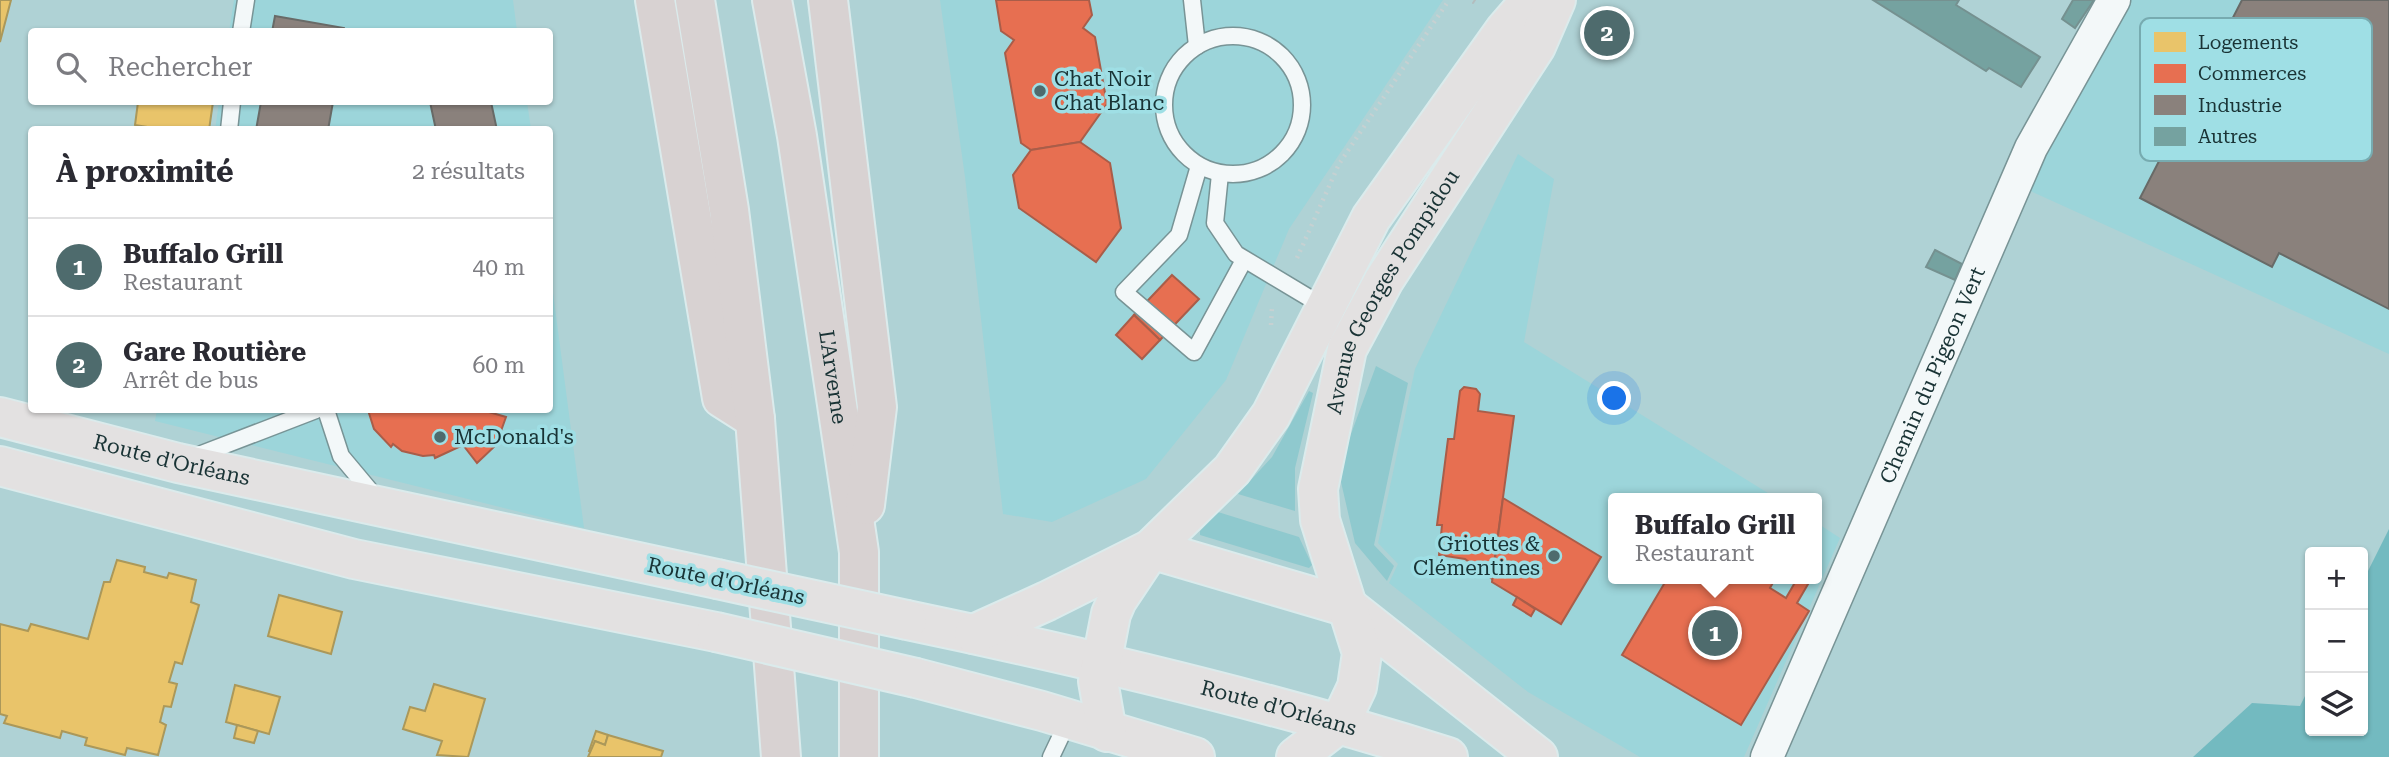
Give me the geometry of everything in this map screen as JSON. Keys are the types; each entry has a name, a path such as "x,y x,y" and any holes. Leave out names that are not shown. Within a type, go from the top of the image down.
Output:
{"highway":[{"path":"655,0 722,398 755,419"},
{"path":"695,0 729,209 755,419 781,757"},
{"name":"L'Arverne","path":"772,0 797,136 859,552 859,757"},
{"path":"828,0 877,407 859,552"}],"main road":[{"name":"Avenue Georges Pompidou","path":"1151,549 1232,470 1271,415 1371,218 1505,30 1531,0"},
{"name":"Avenue Georges Pompidou","path":"1340,723 1357,687 1362,653 1320,520 1318,489 1347,349 1384,280 1536,46 1556,0"},
{"name":"Route d'Orléans","path":"0,417 178,463 1100,663 1340,723 1448,757"},
{"path":"0,466 354,559 716,632 916,678 1069,719 1112,740 1195,757"},
{"path":"1112,740 1098,681 1100,663 1111,614 1151,549"},
{"path":"974,634 1059,596 1151,549 1348,607 1538,757"},
{"path":"1296,757 1340,723"}],"street":[{"name":"Chemin du Pigeon Vert","path":"1767,757 2031,148 2113,0"}],"lane":[{"path":"242,28 246,0"},
{"path":"1192,0 1197,46"},
{"path":"1240,37 1261,43 1280,55 1293,73 1301,94 1301,116 1294,137 1281,155 1263,168 1242,174 1220,174 1199,166 1180,150 1168,130 1163,106 1167,82 1179,62 1197,46 1218,38 1240,37"},
{"path":"229,126 232,105"},
{"path":"1199,166 1179,235 1124,292 1194,352 1244,260"},
{"path":"1220,174 1215,223 1236,254 1326,308"},
{"path":"178,463 308,413"},
{"path":"327,413 341,456 386,509"},
{"path":"1051,757 1069,719"}],"path":[{"path":"1303,246 1339,164 1449,0"},
{"path":"1270,338 1272,306"}],"shaded area":[{"path":"234,0 513,0 517,28 230,28"},
{"path":"940,0 1443,0 1289,229 1226,380 1146,479 1052,522 1003,514 965,177"},
{"path":"2126,0 2389,0 2389,354 2024,188"},
{"path":"219,105 527,105 531,126 216,126"},
{"path":"1518,154 1554,179 1524,342 1768,493 1608,493 1608,584 1820,584 1744,757 1640,757 1528,692 1389,583 1398,564 1378,543 1415,369"},
{"path":"553,293 584,528 155,421 156,413 553,413"},
{"path":"1376,366 1408,383 1374,545 1394,566 1387,581 1355,543 1341,482 1344,453"},
{"path":"1309,391 1313,393 1295,468 1295,511 1238,494 1272,457"},
{"path":"1218,512 1299,537 1312,565 1309,568 1200,535 1200,531"},
{"path":"1822,526 1840,538 1822,579"},
{"path":"2389,529 2389,757 2193,757 2252,703 2300,706 2305,696 2305,736 2368,736 2368,571"}],"building: Logements":[{"path":"0,0 11,0 0,42"},
{"path":"138,105 213,105 210,126 135,125"},
{"path":"117,560 145,567 144,572 167,578 169,573 196,580 191,602 199,605 182,664 175,662 169,682 177,684 171,707 164,706 160,722 166,725 158,755 127,748 125,755 85,745 87,738 62,731 60,738 4,723 7,716 0,714 0,624 28,631 31,624 88,639 104,582 110,582"},
{"path":"279,595 342,612 331,654 268,636"},
{"path":"434,684 485,699 468,757 437,755 442,741 403,729 410,707 425,711"},
{"path":"235,685 280,697 269,734 226,722"},
{"path":"237,725 258,731 254,743 234,738"},
{"path":"596,731 608,735 605,745 595,741 592,752 589,751"},
{"path":"608,735 663,751 661,757 588,757 595,741 605,745"}],"building: Commerces":[{"path":"996,0 1089,0 1092,15 1083,28 1095,37 1107,104 1080,142 1031,150 1021,143 1005,53 1014,40 1001,31"},
{"path":"1080,142 1110,163 1121,228 1096,262 1019,208 1013,175 1031,150"},
{"path":"1172,275 1199,299 1160,340 1134,315"},
{"path":"1134,315 1160,340 1142,359 1116,335"},
{"path":"1464,387 1476,389 1480,394 1478,411 1514,416 1492,579 1465,559 1439,555 1442,525 1437,525 1448,439 1454,439 1460,391"},
{"name":"McDonald's","path":"369,413 492,413 506,417 496,445 477,463 463,445 435,458 434,455 423,456 402,451 393,444 391,447 374,429"},
{"path":"1503,498 1601,557 1561,624 1492,582"},
{"path":"1664,584 1772,584 1770,588 1786,598 1794,584 1808,584 1797,603 1809,611 1741,725 1622,655"},
{"path":"1517,597 1535,609 1531,616 1513,605"}],"building: Industrie":[{"path":"2242,0 2389,0 2389,309 2279,253 2272,267 2140,198 2159,161 2372,161 2372,18 2233,18"},
{"path":"275,16 344,28 273,28"},
{"path":"260,105 332,105 329,126 257,126"},
{"path":"431,105 492,105 496,126 435,126"}],"building: Autres":[{"path":"1873,0 1959,0 1956,5 2040,57 2021,87 1989,68 1986,71"},
{"path":"2073,0 2094,0 2075,28 2062,19"},
{"path":"1935,250 1962,264 1955,280 1926,267"}],"place":[{"name":"Gare Routière","path":"1607,33"},
{"name":"Chat Noir Chat Blanc","path":"1040,91"},
{"name":"McDonald's","path":"440,437"},
{"name":"Griottes & Clémentines","path":"1554,556"},
{"name":"Buffalo Grill","path":"1715,633"}]}
